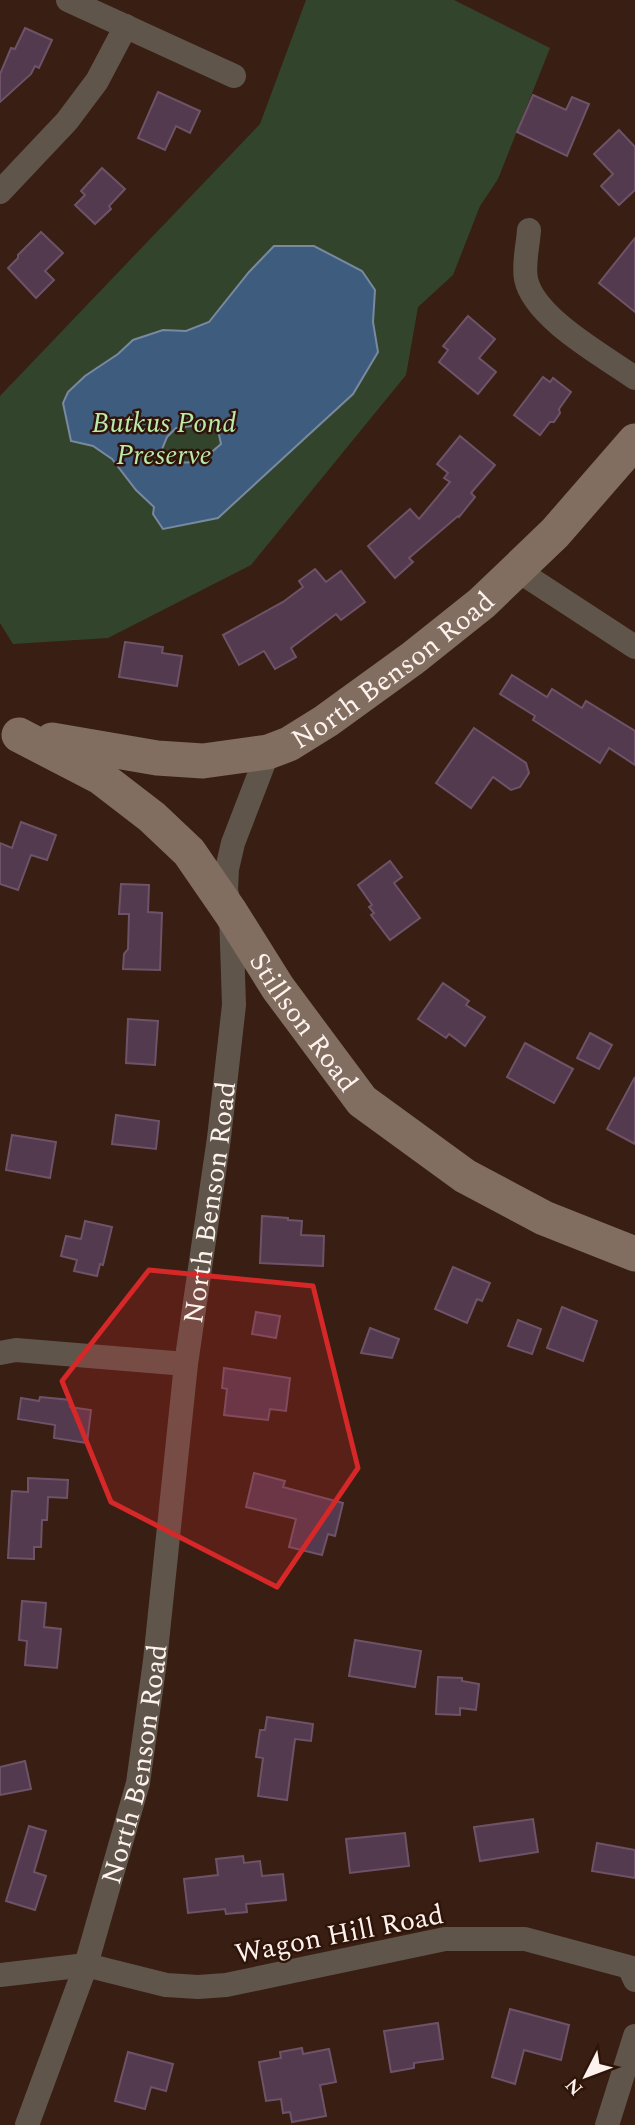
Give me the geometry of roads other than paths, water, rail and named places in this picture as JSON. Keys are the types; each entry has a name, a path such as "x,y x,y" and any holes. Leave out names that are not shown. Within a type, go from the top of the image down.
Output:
{"street":[{"path":"68,0 234,76"},
{"path":"0,192 67,121 97,80 126,26"},
{"path":"530,230 525,267 526,281 533,296 557,323 635,378"},
{"name":"North Benson Road","path":"27,2125 86,1965 138,1783 155,1661 186,1364 219,1138 234,1005 231,913 226,890 233,844 268,752 289,744 327,721 447,632 555,533 635,441"},
{"path":"517,570 635,647"},
{"name":"Stillson Road","path":"9,734 168,759 203,761 268,752"},
{"name":"Stillson Road","path":"9,734 100,777 152,817 189,852 278,988 362,1101 465,1176 544,1218 635,1254"},
{"path":"0,1353 16,1350 186,1364"},
{"name":"Wagon Hill Road","path":"86,1965 166,1985 226,1986 445,1938 525,1939 629,1967 635,1980"},
{"path":"0,1975 86,1965"},
{"path":"607,2125 635,2036"}],"water":[{"path":"274,246 314,246 362,271 375,290 373,322 378,352 353,394 218,518 163,529 153,514 154,507 136,490 112,459 93,446 71,441 63,403 68,392 85,376 118,354 133,340 163,330 186,331 209,322","holes":["200,425 218,430 221,444 200,459 185,463 160,454 167,437 176,428"]}],"park label":[{"name":"Butkus Pond Preserve","path":"164,438"}]}
